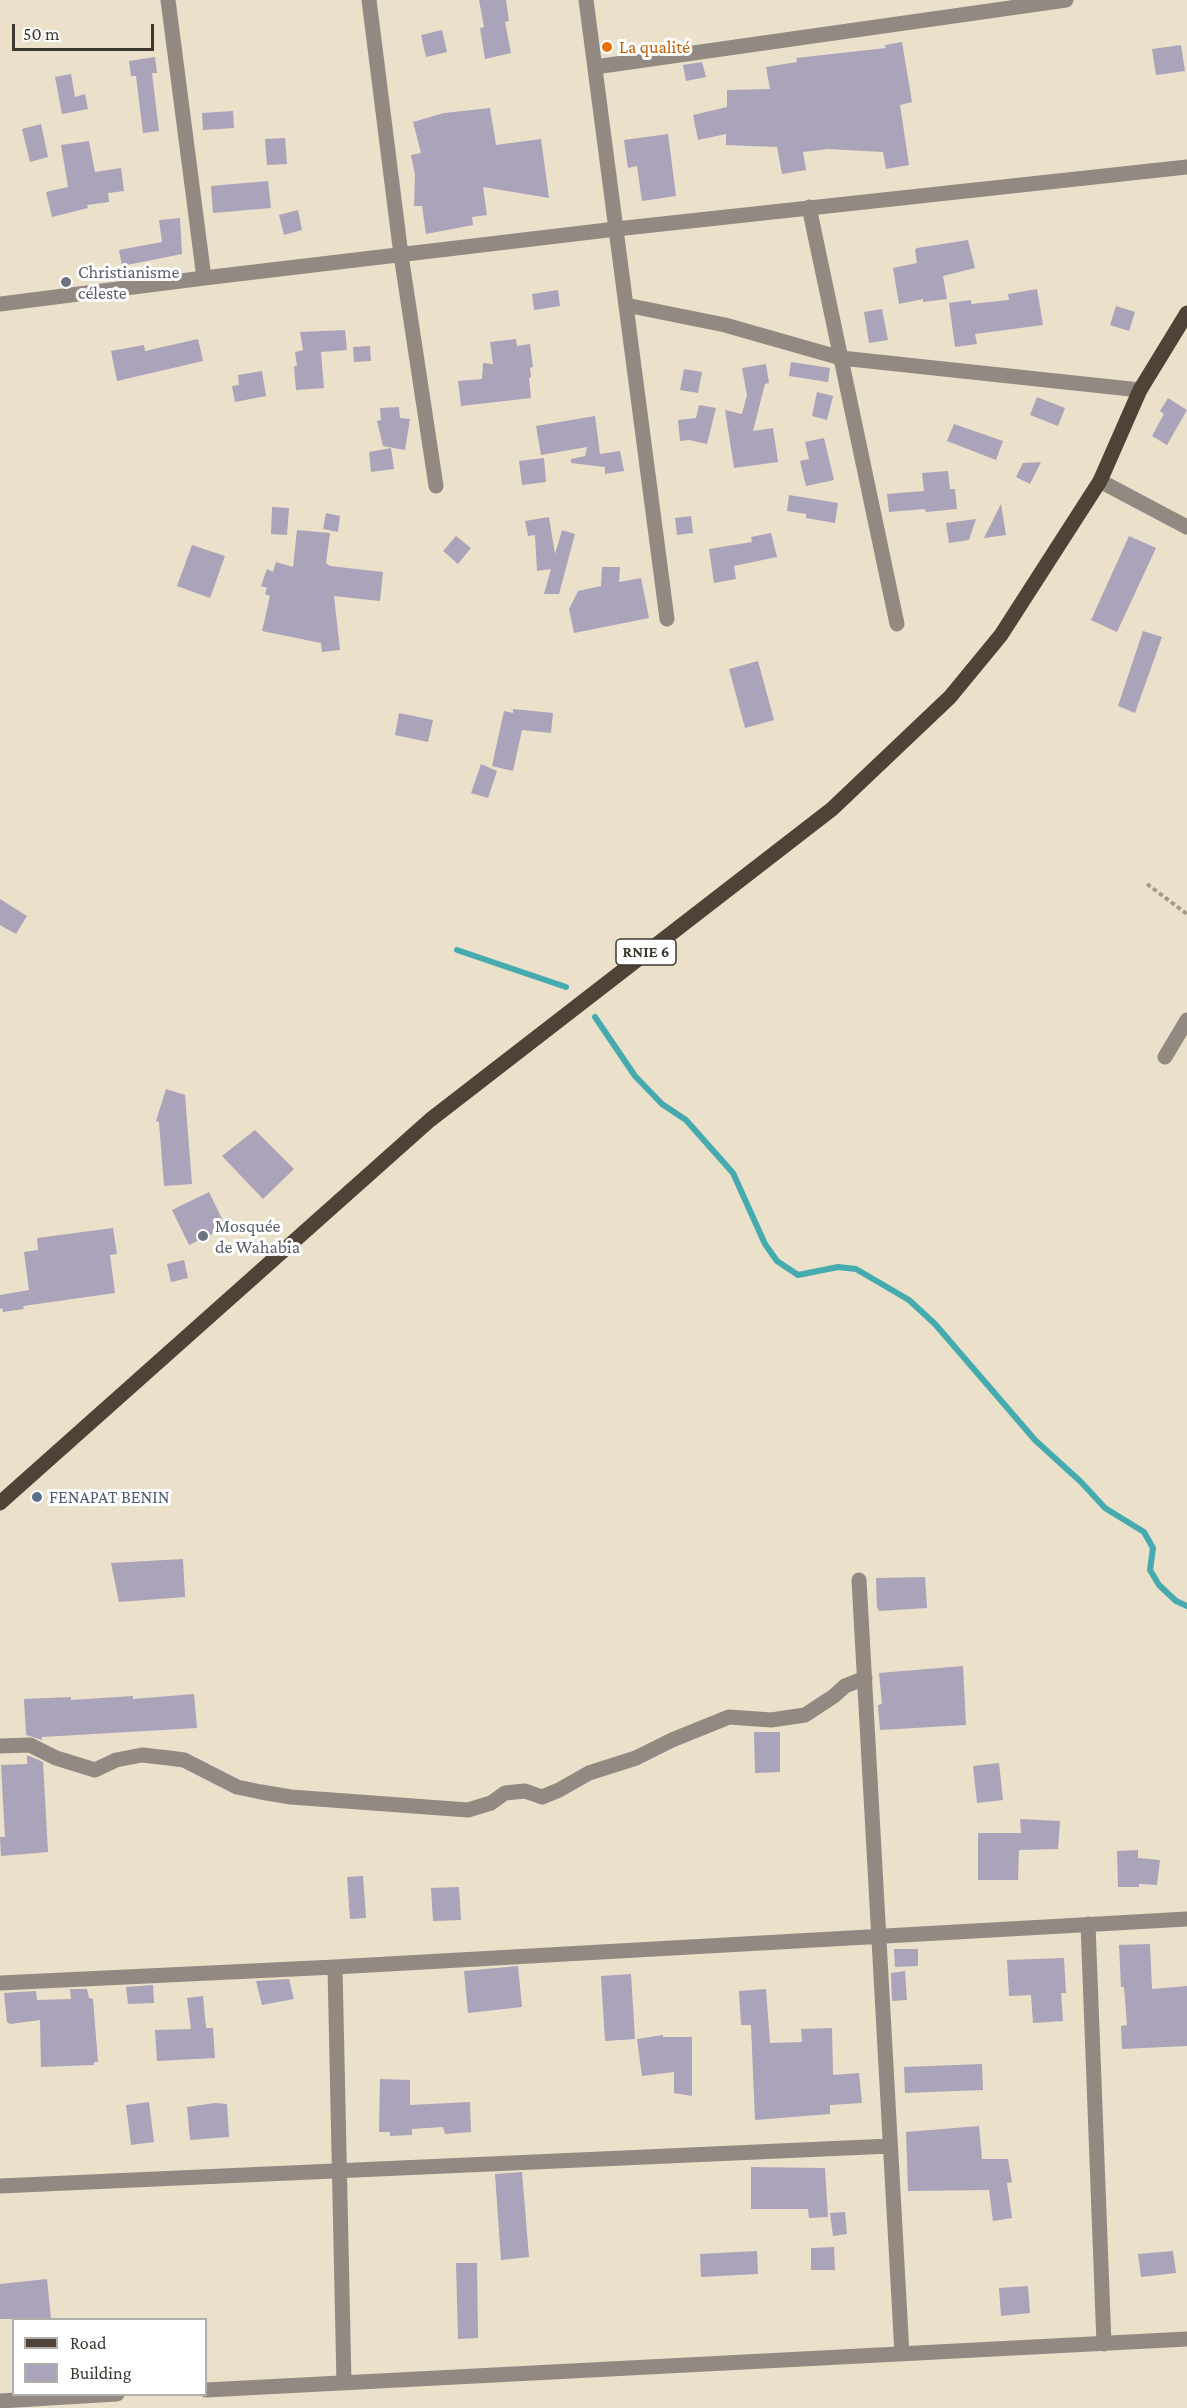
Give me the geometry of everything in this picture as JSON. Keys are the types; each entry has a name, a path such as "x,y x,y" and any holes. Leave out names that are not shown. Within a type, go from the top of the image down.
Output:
{"main road":[{"name":"RNIE 6","path":"0,1503 429,1120 832,808 950,697 979,663 1017,610 1100,481 1140,390 1187,313"}],"street":[{"path":"168,0 204,278"},
{"path":"369,0 400,255 436,486"},
{"path":"586,0 667,619"},
{"path":"595,67 1066,0"},
{"path":"0,304 616,229 1187,167"},
{"path":"809,207 897,624"},
{"path":"626,306 725,325 841,358 1140,390"},
{"path":"1100,481 1187,527"},
{"path":"1165,1057 1187,1020"},
{"path":"860,1580 902,2354"},
{"path":"0,1746 30,1745 56,1758 95,1770 116,1760 142,1755 184,1760 237,1787 291,1797 468,1810 491,1803 505,1793 525,1791 542,1797 590,1773 636,1758 672,1740 729,1718 771,1720 805,1715 845,1686 865,1678"},
{"path":"0,1983 335,1967 1187,1919"},
{"path":"1088,1924 1104,2344"},
{"path":"335,1967 344,2383"},
{"path":"0,2186 890,2146"},
{"path":"207,2390 1187,2339"},
{"path":"0,2401 84,2396"}],"path":[{"path":"1147,884 1187,914"}],"building":[{"path":"479,0 506,0 509,21 505,22 511,53 485,59 480,28 484,27"},
{"path":"442,30 447,52 426,57 421,35"},
{"path":"902,42 912,102 900,105 909,165 886,169 883,152 828,149 803,152 806,170 782,174 777,147 726,145 726,134 698,140 693,115 727,107 727,90 770,89 766,67 797,62 796,58 886,48 885,45"},
{"path":"1181,45 1185,71 1156,75 1152,49"},
{"path":"155,57 157,73 152,73 159,131 143,133 136,76 131,76 129,61"},
{"path":"702,62 706,77 686,81 683,65"},
{"path":"71,74 75,97 85,94 88,109 62,114 55,77"},
{"path":"490,108 496,145 541,139 549,198 483,187 487,215 472,217 473,225 426,234 422,206 414,206 415,175 411,155 421,153 413,122 444,113"},
{"path":"233,111 234,128 203,130 202,113"},
{"path":"41,124 48,157 30,162 22,129"},
{"path":"668,134 676,196 642,201 637,166 628,168 624,140"},
{"path":"285,138 287,164 267,165 265,139"},
{"path":"89,141 95,172 121,168 124,191 108,193 109,202 87,205 88,208 52,217 46,192 68,187 61,145"},
{"path":"268,181 271,208 213,213 211,186"},
{"path":"298,210 302,230 284,235 279,215"},
{"path":"180,218 182,254 122,266 119,250 162,242 159,220"},
{"path":"968,240 975,268 943,276 947,299 923,302 923,299 899,304 893,268 917,263 915,250 917,248"},
{"path":"1037,289 1043,325 975,334 977,344 955,347 949,303 971,300 971,304 1009,300 1008,294"},
{"path":"558,290 560,306 534,310 532,294"},
{"path":"1116,306 1135,312 1129,331 1110,325"},
{"path":"882,309 888,340 869,343 864,312"},
{"path":"345,330 347,350 321,352 324,388 296,390 295,352 303,350 300,332"},
{"path":"198,339 203,361 117,381 111,351 144,345 145,351"},
{"path":"516,339 517,346 530,344 533,367 530,368 531,377 529,378 531,398 461,406 458,381 482,379 483,363 493,364 490,342"},
{"path":"370,346 371,361 354,362 353,347"},
{"path":"791,362 830,368 828,382 789,376"},
{"path":"766,364 769,383 765,384 753,431 773,428 778,462 734,468 725,410 742,414 747,395 742,368"},
{"path":"684,369 702,372 698,393 680,390"},
{"path":"262,371 266,396 235,402 232,386 239,385 238,375"},
{"path":"817,392 833,396 827,420 812,416"},
{"path":"1037,397 1065,408 1058,426 1030,415"},
{"path":"1168,398 1187,410 1167,445 1152,436 1164,414 1160,411"},
{"path":"699,405 716,408 707,444 689,440 680,441 678,420 696,418"},
{"path":"399,407 400,418 410,419 405,450 383,446 377,421 381,420 380,408"},
{"path":"595,416 600,454 620,451 624,471 605,474 605,467 571,463 571,459 585,456 587,447 541,455 536,426"},
{"path":"954,424 1003,441 996,460 947,441"},
{"path":"824,438 834,480 806,486 800,461 809,459 805,442"},
{"path":"391,448 394,469 371,472 369,452"},
{"path":"544,458 546,482 522,485 519,461"},
{"path":"1041,462 1030,484 1016,477 1023,463"},
{"path":"948,471 950,489 955,489 957,509 889,512 887,494 924,491 922,473"},
{"path":"789,495 838,503 835,523 806,518 806,514 787,511"},
{"path":"1001,504 1006,535 984,538"},
{"path":"272,507 289,508 287,535 271,534"},
{"path":"326,513 340,516 338,532 323,529"},
{"path":"691,516 693,533 677,535 675,518"},
{"path":"549,517 555,554 562,530 575,534 559,594 544,594 551,569 537,571 535,535 528,536 525,521"},
{"path":"976,519 969,540 949,543 946,523"},
{"path":"297,530 330,533 326,563 330,566 383,572 380,601 334,596 340,650 322,652 321,643 262,631 270,596 265,594 267,588 261,586 267,569 273,572 276,562 293,567"},
{"path":"771,533 777,557 734,566 736,579 714,583 709,549 752,542 751,537"},
{"path":"456,536 471,548 458,564 443,551"},
{"path":"1129,536 1156,548 1117,632 1091,620"},
{"path":"192,545 225,556 210,598 177,586"},
{"path":"602,567 620,567 619,582 641,578 649,618 574,633 569,609 578,591 601,586"},
{"path":"1143,631 1162,637 1135,713 1118,706"},
{"path":"758,661 774,720 745,728 729,669"},
{"path":"513,709 553,713 551,733 522,730 513,771 492,766 504,711 513,713"},
{"path":"399,713 433,720 428,742 395,735"},
{"path":"481,764 497,771 488,798 471,793"},
{"path":"0,899 27,916 16,934 0,925"},
{"path":"166,1089 185,1095 192,1184 164,1186 159,1122 156,1121"},
{"path":"255,1130 294,1169 263,1199 222,1156"},
{"path":"209,1192 226,1227 189,1245 172,1210"},
{"path":"113,1228 117,1254 110,1255 115,1293 23,1306 24,1309 3,1312 2,1308 0,1309 0,1295 29,1290 24,1252 38,1250 37,1238"},
{"path":"184,1260 188,1278 171,1282 167,1264"},
{"path":"183,1559 185,1597 119,1602 111,1563"},
{"path":"925,1577 927,1608 879,1611 876,1578"},
{"path":"963,1666 966,1725 880,1730 878,1705 882,1704 879,1673"},
{"path":"194,1694 197,1728 42,1737 42,1740 26,1735 24,1699 71,1697 71,1700 133,1696 133,1699"},
{"path":"754,1732 780,1732 780,1772 755,1773"},
{"path":"27,1755 43,1762 48,1852 1,1856 0,1837 5,1837 1,1765 27,1764"},
{"path":"999,1763 1003,1800 977,1803 973,1766"},
{"path":"1020,1819 1060,1821 1058,1849 1019,1850 1018,1880 978,1880 978,1833 1021,1833"},
{"path":"1138,1850 1138,1858 1160,1860 1157,1885 1139,1884 1139,1887 1118,1887 1117,1851"},
{"path":"363,1876 366,1918 350,1919 347,1877"},
{"path":"459,1887 461,1920 433,1921 431,1888"},
{"path":"1150,1944 1152,1989 1187,1986 1187,2046 1122,2049 1121,2026 1127,2025 1124,1987 1121,1987 1119,1945"},
{"path":"894,1949 918,1949 918,1966 895,1967"},
{"path":"1064,1958 1066,1993 1061,1993 1063,2021 1033,2023 1031,1995 1009,1996 1007,1960"},
{"path":"518,1966 522,2007 468,2013 464,1971"},
{"path":"905,1971 907,2000 892,2001 891,1973"},
{"path":"631,1974 635,2039 605,2041 601,1976"},
{"path":"289,1979 294,1999 262,2005 256,1981"},
{"path":"153,1985 154,2003 128,2004 126,1987"},
{"path":"70,1989 87,1989 89,1998 93,1999 98,2062 94,2062 94,2065 41,2067 40,2020 10,2024 7,2022 4,1993 36,1991 37,2000 71,1999"},
{"path":"766,1989 770,2043 802,2042 801,2029 832,2028 833,2075 859,2073 862,2103 830,2105 830,2114 755,2120 751,2025 741,2025 739,1991"},
{"path":"203,1996 206,2028 213,2028 215,2058 157,2061 155,2030 191,2029 187,1998"},
{"path":"663,2035 663,2037 692,2037 692,2096 674,2093 674,2072 642,2076 637,2039"},
{"path":"982,2064 983,2090 905,2093 904,2067"},
{"path":"380,2079 410,2080 410,2105 470,2102 471,2132 445,2134 443,2127 412,2129 412,2135 390,2136 390,2132 379,2132"},
{"path":"149,2102 154,2142 131,2145 126,2105"},
{"path":"215,2103 227,2104 229,2137 190,2140 187,2107"},
{"path":"979,2126 982,2159 1008,2159 1012,2182 1007,2183 1012,2218 993,2221 989,2190 908,2191 906,2132"},
{"path":"751,2167 825,2168 828,2217 809,2218 808,2209 751,2209"},
{"path":"522,2172 529,2257 501,2260 495,2174"},
{"path":"845,2212 847,2234 833,2236 830,2213"},
{"path":"834,2247 835,2270 811,2270 811,2248"},
{"path":"757,2251 758,2274 701,2277 700,2254"},
{"path":"1173,2251 1176,2273 1141,2277 1138,2254"},
{"path":"456,2263 477,2263 478,2338 458,2339"},
{"path":"47,2279 51,2318 0,2319 0,2284"},
{"path":"1028,2286 1030,2313 1001,2316 999,2288"}],"waterway":[{"path":"457,950 566,987"},
{"path":"595,1017 635,1076 662,1104 686,1120 733,1173 765,1244 777,1261 798,1275 838,1267 856,1269 909,1300 935,1324 1035,1440 1081,1482 1105,1508 1144,1532 1153,1548 1150,1570 1159,1585 1176,1601 1187,1606"}],"place":[{"name":"La qualité","path":"607,47"},
{"name":"Christianisme céleste","path":"66,282"},
{"name":"Mosquée de Wahabia","path":"203,1236"},
{"name":"FENAPAT BENIN","path":"37,1497"}]}
